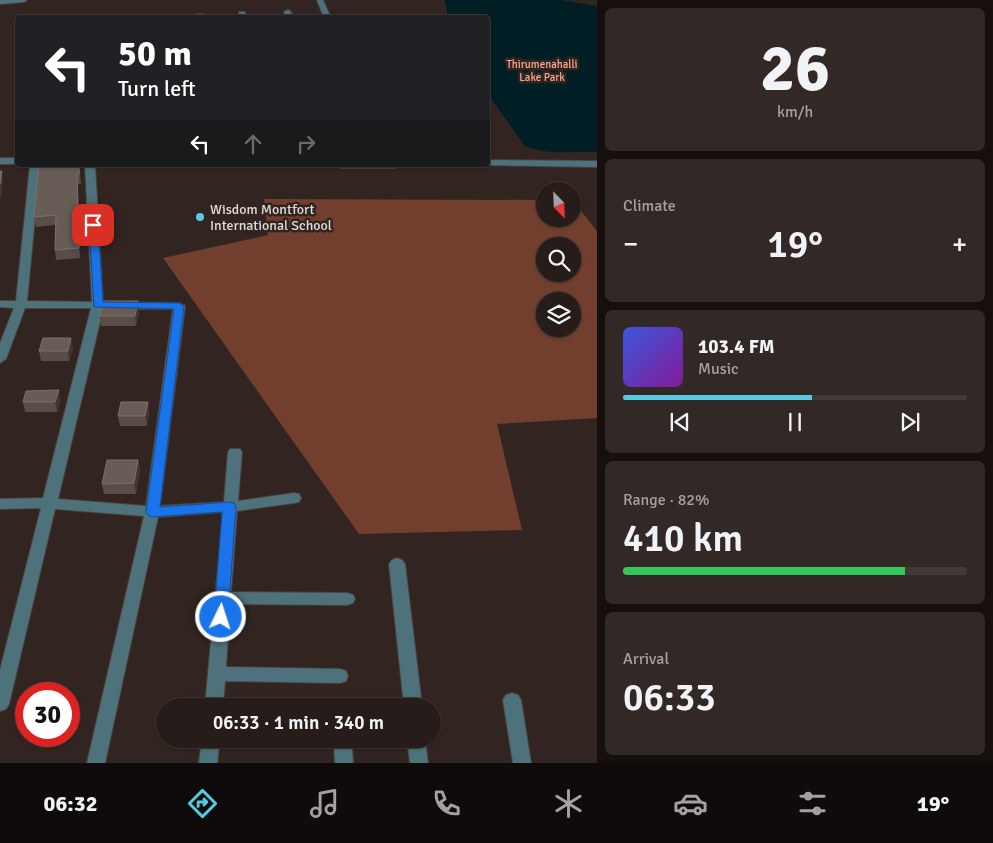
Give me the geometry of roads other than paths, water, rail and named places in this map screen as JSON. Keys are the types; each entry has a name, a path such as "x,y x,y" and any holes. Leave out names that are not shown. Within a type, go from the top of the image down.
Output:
{"street":[{"path":"0,2 24,0"},
{"path":"320,0 327,15"},
{"path":"0,161 15,161"},
{"path":"490,163 597,164"},
{"path":"0,359 21,304 35,167"},
{"path":"0,704 98,305 90,167"},
{"path":"0,304 179,306 152,512 96,763"},
{"path":"215,698 234,452"},
{"path":"0,504 49,503 152,512 229,507 294,498"},
{"path":"396,564 412,698"},
{"path":"222,598 347,599"},
{"path":"217,674 340,676"},
{"path":"512,700 522,763"},
{"path":"208,763 210,748"},
{"path":"417,748 419,763"}],"water":[{"name":"Thirumenahalli Lake Park","path":"445,0 562,0 597,6 597,152 550,152 524,145 490,97 490,15 448,15"}],"place":[{"name":"Wisdom Montfort International School","path":"200,217"}]}
